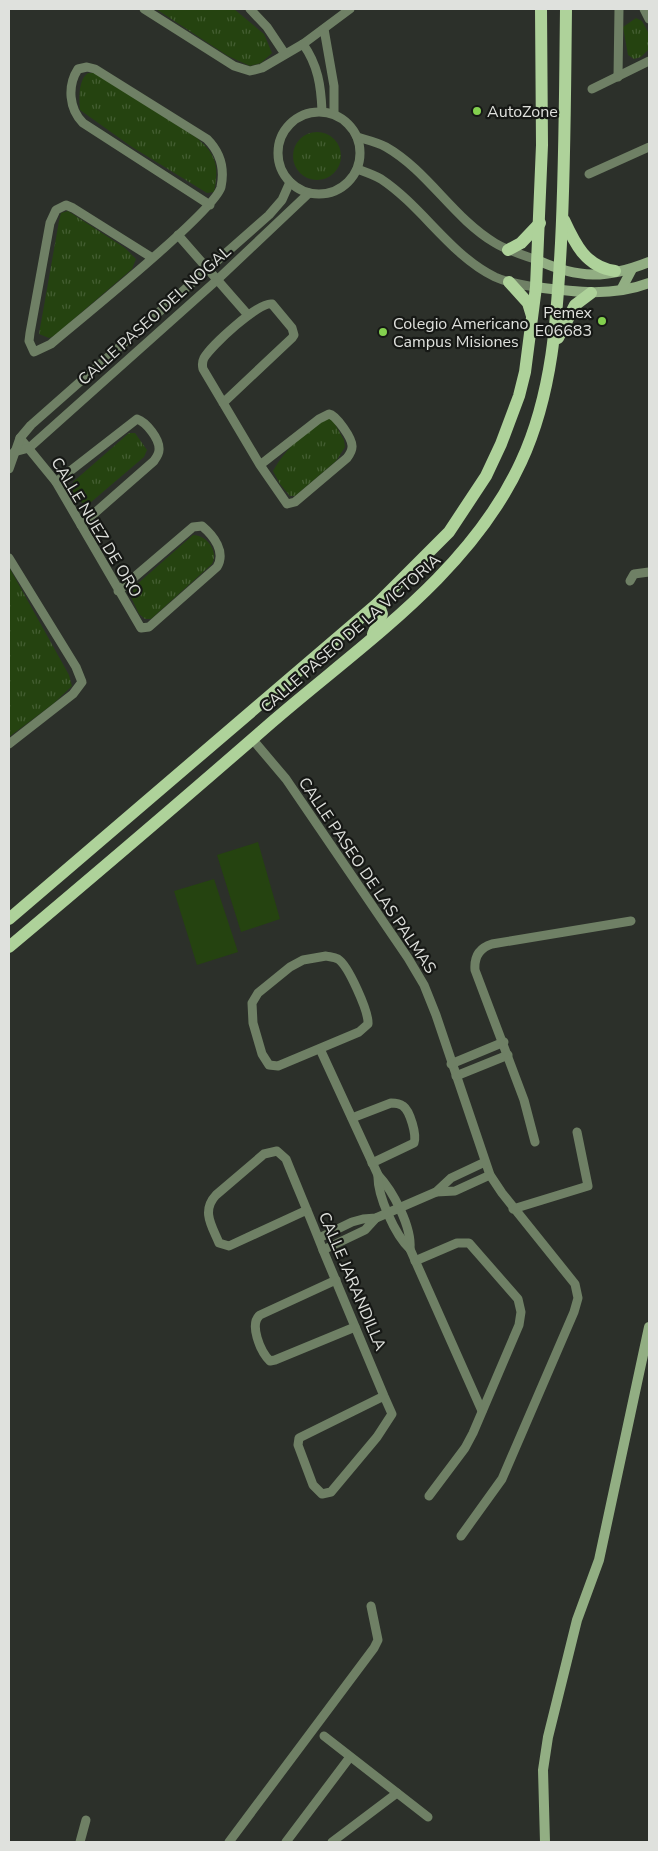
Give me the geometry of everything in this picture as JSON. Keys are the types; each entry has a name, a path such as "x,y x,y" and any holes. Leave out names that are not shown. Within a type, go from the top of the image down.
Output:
{"main road":[{"name":"CALLE PASEO DE LA VICTORIA","path":"9,919 378,603 449,532 486,476 519,396 525,372 536,287 540,223 541,9"},
{"name":"CALLE PASEO DE LA VICTORIA","path":"9,947 366,644 456,560 493,509 521,462 540,406 554,347 562,215 566,9"},
{"path":"562,215 573,240 584,256 606,270 615,271"},
{"path":"508,250 521,243 540,223"},
{"path":"508,282 520,292 528,303 532,318"},
{"path":"554,347 568,315 575,305 591,293"},
{"path":"366,644 382,614 378,603"}],"street":[{"path":"144,9 242,70 256,71 303,44 346,10"},
{"path":"250,9 267,27 285,54"},
{"path":"618,77 619,9"},
{"path":"644,9 649,19"},
{"path":"324,29 334,86 334,114"},
{"path":"303,44 310,54 319,77 322,111"},
{"path":"592,89 649,61"},
{"path":"151,258 74,208 66,205 56,210 50,223 30,332 29,341 34,352 52,344 178,235 210,204 221,188 222,168 217,149 190,127 95,68 78,69 75,74 71,106 74,115 83,124 210,204"},
{"path":"322,111 334,114 352,128 357,137 360,151 357,169 351,178 340,188 325,193 310,193 290,182 283,172 278,160 281,136 288,125 298,117 309,112 322,111"},
{"path":"357,137 384,146 396,154 412,166 446,203 494,243 508,250 559,270 590,275 632,269 649,262"},
{"path":"589,174 649,147"},
{"path":"357,169 380,178 470,260 495,277 508,282 536,287 591,293 621,290 649,283"},
{"name":"CALLE PASEO DEL NOGAL","path":"9,469 20,438 31,425 274,210 282,200 290,182"},
{"name":"CALLE PASEO DEL NOGAL","path":"14,452 29,448 217,280 310,193"},
{"path":"178,235 248,315"},
{"path":"621,290 632,269"},
{"path":"223,403 286,346 294,335 292,328 272,304 264,304 248,315 205,356 203,369 223,403 260,465 287,504 295,502 351,453 352,443 336,418 329,414 319,418 260,465"},
{"path":"56,482 132,420 137,419 146,424 159,444 159,450 154,461 81,525"},
{"name":"CALLE NUEZ DE ORO","path":"20,438 56,482 118,591 138,625 143,629 149,627 217,567 220,561 220,549 206,529 202,526 193,528 118,591"},
{"path":"9,558 76,667 82,682 73,694 9,744"},
{"path":"630,581 634,574 649,572"},
{"name":"CALLE PASEO DE LAS PALMAS","path":"253,740 286,779 408,958 424,986 433,1008 490,1175 514,1208 576,1284 578,1298 502,1479 461,1536"},
{"path":"535,1142 524,1100 504,1042 475,970 475,959 482,949 492,944 631,921"},
{"path":"326,956 339,960 348,972 368,1014 368,1024 366,1028 320,1049 278,1066 269,1064 262,1054 253,1023 252,1003 258,993 274,978 302,960 326,956"},
{"path":"451,1064 504,1042"},
{"path":"320,1049 378,1176 387,1187 409,1232 410,1249"},
{"path":"456,1076 508,1055"},
{"path":"352,1118 396,1103 406,1109 416,1137 414,1143 372,1163"},
{"path":"514,1208 588,1186 577,1132"},
{"name":"CALLE JARANDILLA","path":"307,1210 228,1246 220,1243 208,1216 209,1202 264,1154 277,1151 286,1159 392,1414 377,1437 331,1492 322,1494 317,1491 298,1445 299,1438 384,1396"},
{"path":"436,1192 451,1178 484,1162"},
{"path":"319,1238 357,1220 376,1218 436,1192 455,1191 490,1175"},
{"path":"378,1176 378,1190 388,1213 402,1239 410,1249 482,1411"},
{"path":"323,1250 365,1230 376,1218"},
{"path":"415,1261 457,1243 469,1243 518,1299 521,1312 519,1325 465,1448 429,1496"},
{"path":"336,1280 260,1314 255,1319 254,1325 265,1356 270,1361 275,1360 355,1327"},
{"path":"545,1842 543,1770 548,1737 577,1620 599,1560 649,1327"},
{"path":"229,1842 374,1648 378,1640 371,1606"},
{"path":"324,1736 428,1817"},
{"path":"286,1842 350,1757"},
{"path":"332,1842 397,1793"},
{"path":"80,1842 86,1820"}],"green space":[{"path":"156,9 234,9 264,34 272,53 261,63 250,66 228,56"},
{"path":"636,18 642,21 649,34 649,49 641,57 634,59 628,55 623,27"},
{"path":"88,73 95,73 204,144 215,162 214,192 207,193 132,147 80,110 79,95 82,80"},
{"path":"312,132 322,132 334,139 341,151 341,161 334,173 322,180 312,180 304,176 297,169 293,161 293,151 297,143 304,136"},
{"path":"68,211 125,248 136,259 132,269 54,336 49,338 39,334 59,221 61,213"},
{"path":"331,417 344,440 345,447 336,461 295,496 290,496 280,484 273,471 298,439 322,421"},
{"path":"129,433 135,433 147,450 144,457 90,503 84,504 74,494 73,482"},
{"path":"193,535 203,538 210,545 214,554 212,564 151,619 145,619 139,614 131,597 135,586"},
{"path":"9,567 69,675 72,686 53,704 9,737"},
{"path":"258,842 280,919 241,932 217,855"},
{"path":"214,879 238,952 197,965 174,891"}],"place":[{"name":"AutoZone","path":"477,111"},
{"name":"Pemex E06683","path":"602,321"},
{"name":"Colegio Americano Campus Misiones","path":"383,332"}]}
